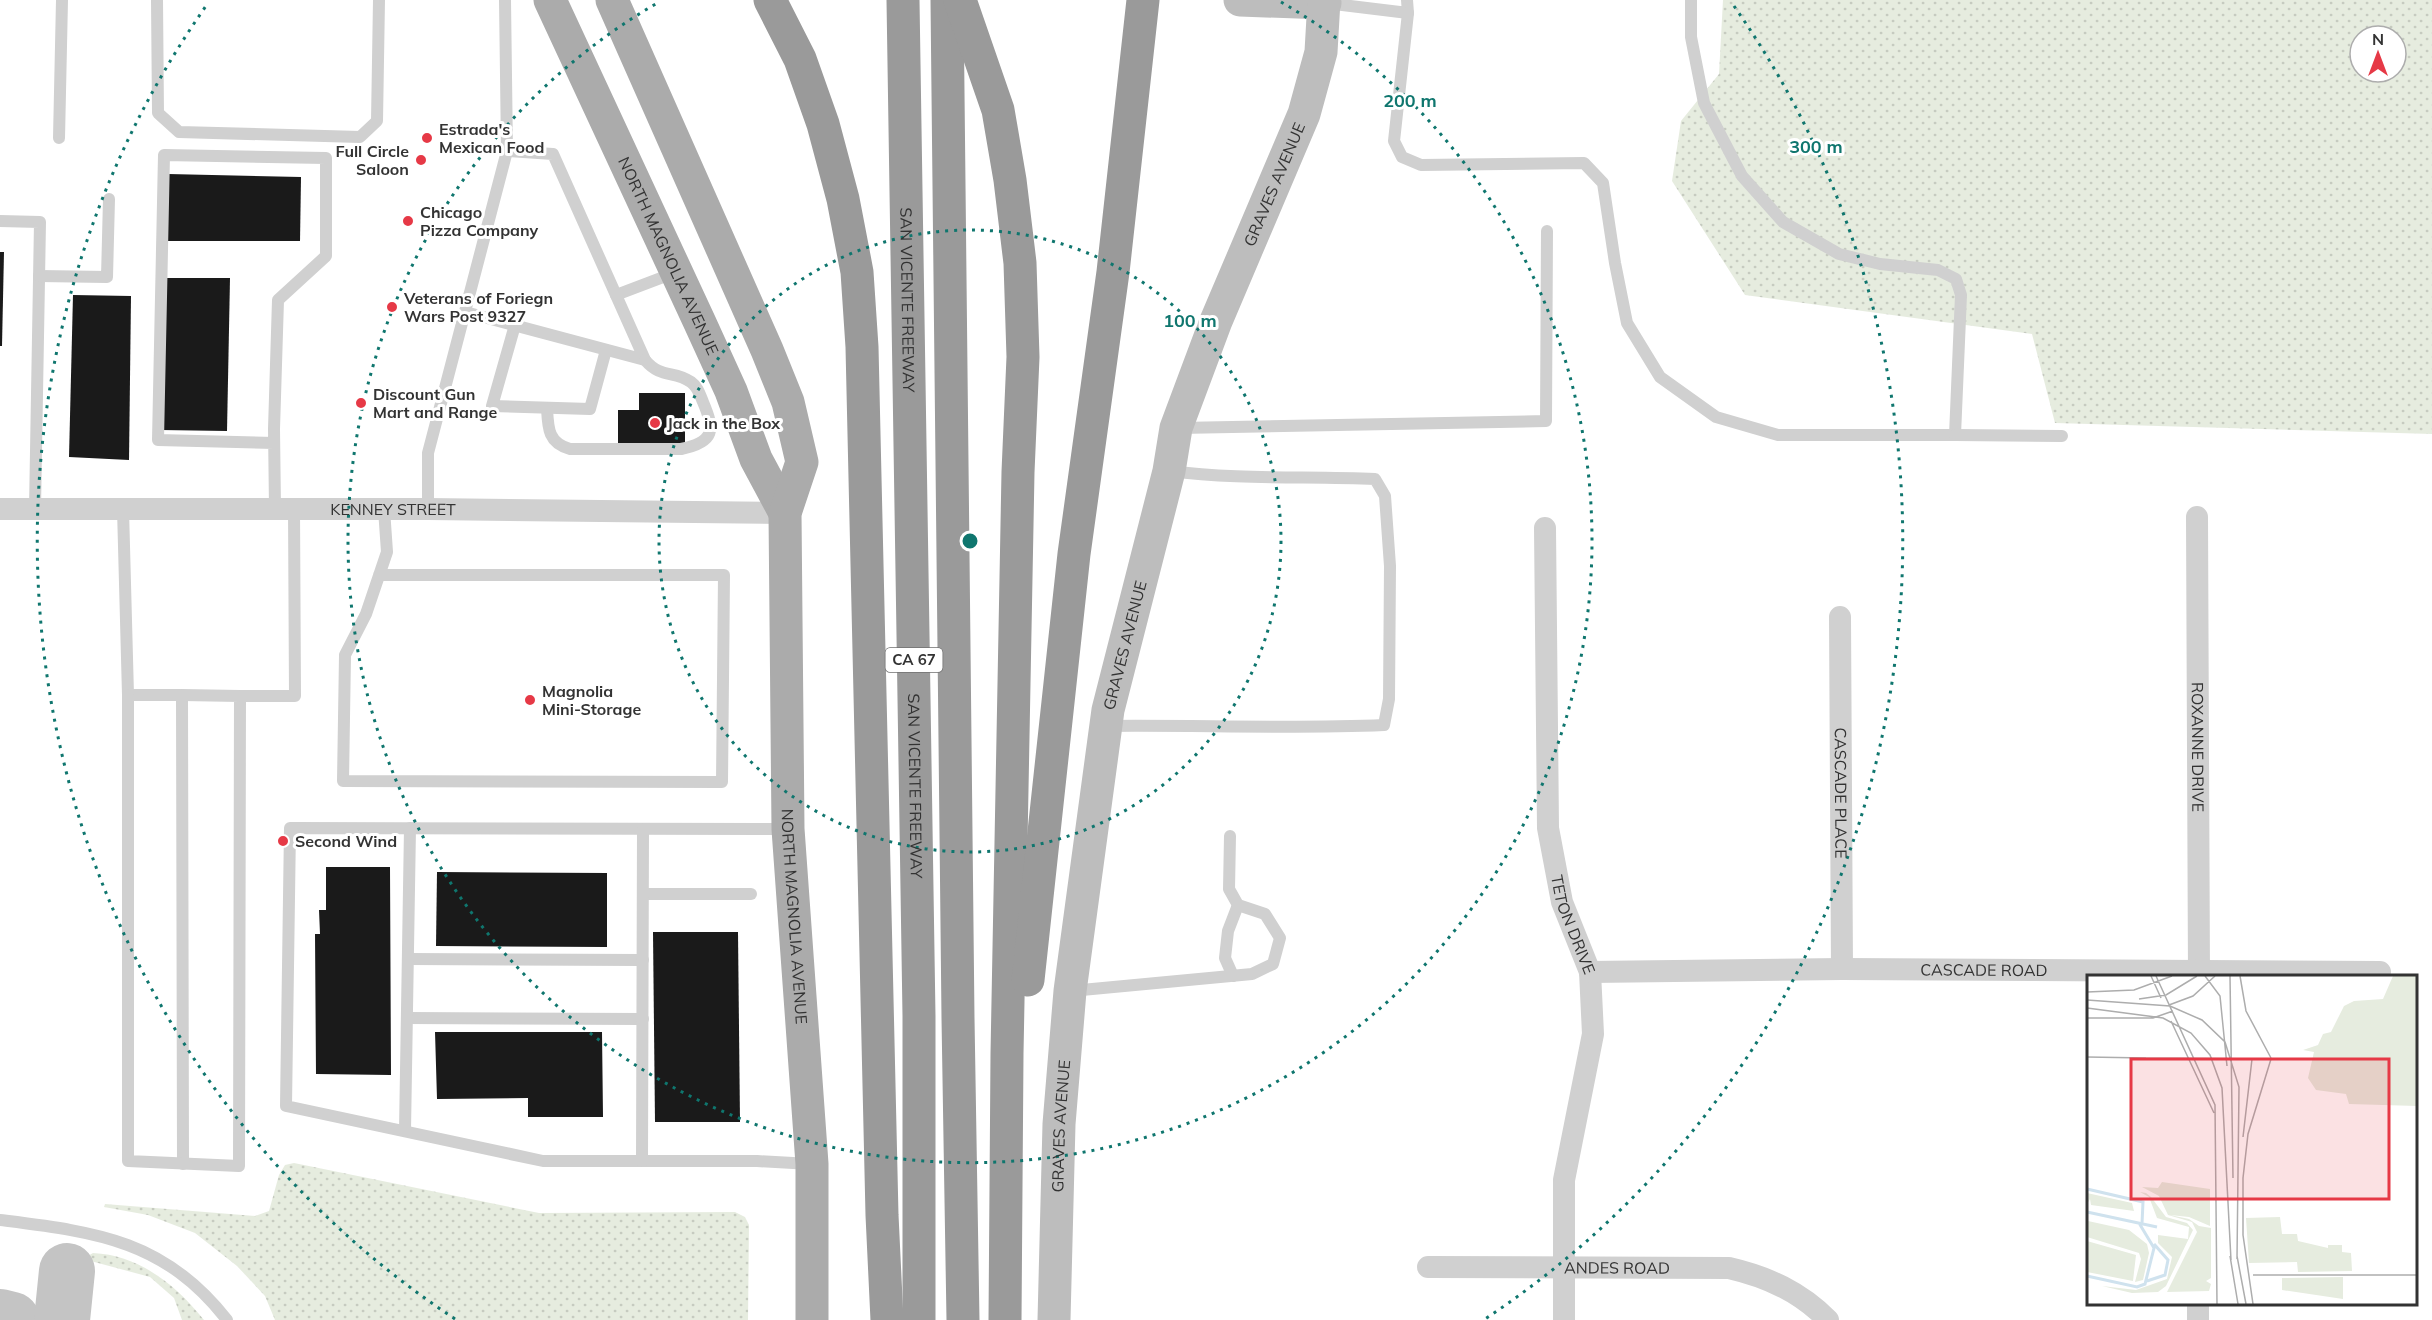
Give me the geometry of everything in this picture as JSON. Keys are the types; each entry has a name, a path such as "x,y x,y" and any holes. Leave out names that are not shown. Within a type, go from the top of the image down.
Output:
{"highway":[{"path":"770,0 800,59 823,124 843,200 857,272 862,347 882,1215 887,1320"},
{"name":"SAN VICENTE FREEWAY","path":"900,0 904,65 919,1016 919,1320"},
{"name":"CA 67","path":"947,0 957,982 963,1320"},
{"path":"960,0 998,110 1010,180 1020,263 1023,357 1018,472 1007,1054 1005,1320"},
{"path":"1007,1054 1026,1003 1074,554 1113,272 1143,0"}],"main road":[{"name":"NORTH MAGNOLIA AVENUE","path":"550,0 731,391 756,459 785,513"},
{"name":"NORTH MAGNOLIA AVENUE","path":"612,0 763,340 788,402 797,432 802,462 785,513 788,829 812,1164 812,1320"},
{"path":"1240,0 1325,1"},
{"name":"GRAVES AVENUE","path":"1054,1320 1059,1124 1070,991 1105,726 1169,471 1176,428 1216,321 1304,114 1321,52 1325,1"}],"street":[{"name":"KENNEY STREET","path":"0,509 428,509 785,513"},
{"name":"ROXANNE DRIVE","path":"2197,517 2199,974"},
{"name":"TETON DRIVE","path":"1545,528 1548,828 1562,902 1590,972 1593,1034 1564,1180 1564,1320"},
{"name":"CASCADE PLACE","path":"1840,617 1842,969"},
{"name":"CASCADE ROAD","path":"1590,972 1842,969 2199,974 2380,972"},
{"name":"ANDES ROAD","path":"1428,1267 1729,1268 1769,1280 1801,1297 1828,1320"}],"lane":[{"path":"59,138 63,49 62,0"},
{"path":"157,0 158,113 179,132 360,137 377,122 379,0"},
{"path":"428,509 428,453 507,151 505,0"},
{"path":"1407,0 1408,13 1394,141 1402,157 1421,165 1584,163 1603,183 1614,263 1627,323 1660,377 1716,417 1778,435 2062,436"},
{"path":"1691,0 1690,37 1704,103 1742,176 1783,222 1839,254 1880,264 1938,270 1956,279 1961,295 1955,435"},
{"path":"1325,1 1408,13"},
{"path":"507,151 553,154 645,360 653,370 682,377 694,384 712,428 706,439 691,447 681,449 570,449 560,446 553,440 549,432 547,408"},
{"path":"128,695 295,696 284,509 274,443 278,300 326,256 326,158 164,155 158,440 274,443"},
{"path":"39,276 106,277 109,199"},
{"path":"0,221 40,222 35,509"},
{"path":"1176,428 1546,421 1547,231"},
{"path":"616,295 676,272"},
{"path":"465,312 645,360"},
{"path":"515,325 492,406 590,409 606,350"},
{"path":"1105,726 1384,725 1389,699 1390,566 1385,495 1375,479 1334,477 1263,479 1169,471"},
{"path":"123,509 128,695 128,1161 239,1166 240,696"},
{"path":"379,575 724,575 722,782 343,781 345,655 366,614 379,575 387,552 384,509"},
{"path":"182,695 183,1164"},
{"path":"788,829 290,828 286,1106 543,1161 756,1161 812,1164"},
{"path":"405,1131 410,828"},
{"path":"642,1161 643,829"},
{"path":"1070,991 1251,974 1273,964 1280,938 1265,914 1238,905 1229,889 1230,836"},
{"path":"643,894 751,894"},
{"path":"1233,976 1225,958 1228,931 1238,905"},
{"path":"408,959 643,960"},
{"path":"407,1018 643,1019"},
{"path":"0,1220 103,1236 158,1257 196,1285 227,1320"}],"shaded area":[{"path":"1723,0 2432,0 2432,434 2055,423 2032,334 1745,295 1672,181 1681,121 1719,74"},
{"path":"294,1163 539,1213 735,1212 745,1217 749,1225 748,1320 275,1320 265,1296 237,1266 195,1233 148,1215 104,1207 105,1204 255,1216 269,1211 279,1175 285,1165"},
{"path":"93,1253 126,1259 155,1274 181,1295 204,1320 182,1320 174,1298 150,1277 87,1260 86,1257"}],"building":[{"path":"168,174 301,177 300,241 166,241"},
{"path":"0,252 4,252 2,346 0,346"},
{"path":"165,278 230,278 227,431 161,430"},
{"path":"73,295 131,296 129,460 69,457"},
{"path":"639,393 685,393 685,445 618,445 618,410 639,410"},
{"path":"326,867 390,867 391,1075 316,1074 315,934 320,934 319,910 326,910"},
{"path":"437,872 607,873 607,947 436,946"},
{"path":"653,932 738,932 740,1122 655,1122"},
{"path":"435,1032 602,1032 603,1117 528,1117 528,1098 437,1099"}],"taxiway":[{"path":"62,1320 67,1271"},
{"path":"0,1317 12,1320"}],"place":[{"name":"Estrada's Mexican Food","path":"427,138"},
{"name":"Full Circle Saloon","path":"421,160"},
{"name":"Chicago Pizza Company","path":"408,221"},
{"name":"Veterans of Foriegn Wars Post 9327","path":"392,307"},
{"name":"Discount Gun Mart and Range","path":"361,403"},
{"name":"Jack in the Box","path":"655,423"},
{"name":"Magnolia Mini-Storage","path":"530,700"},
{"name":"Second Wind","path":"283,841"}]}
